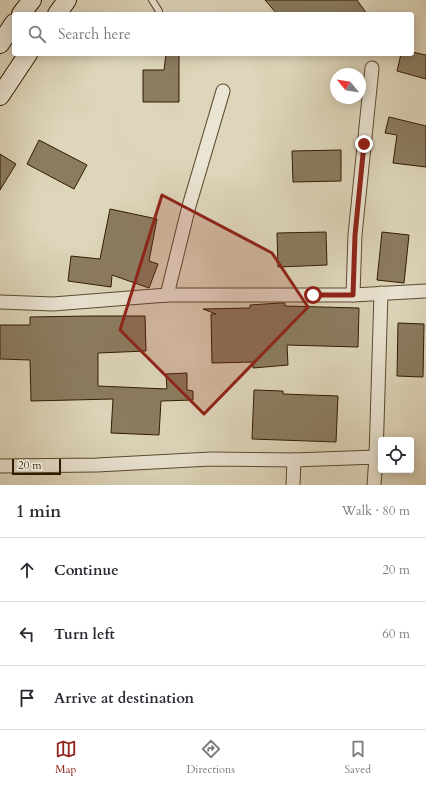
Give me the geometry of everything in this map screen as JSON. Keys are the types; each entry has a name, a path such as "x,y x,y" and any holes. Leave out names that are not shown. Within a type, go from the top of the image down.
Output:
{"main road":[{"path":"23,12 32,0"},
{"path":"58,12 67,0"},
{"path":"0,44 12,26"},
{"path":"0,96 27,56"}],"street":[{"path":"353,295 355,235 372,68"},
{"path":"167,295 189,206 223,91"},
{"path":"0,302 53,304 167,295 353,295 426,291"},
{"path":"374,485 381,293"},
{"path":"0,466 97,465 211,459 294,460 376,457"},
{"path":"293,485 294,460"}],"lane":[{"path":"152,0 159,12"}],"highlighted area":[{"path":"162,195 272,253 308,307 204,414 120,330"}],"building":[{"path":"265,0 357,0 366,12 275,12"},
{"path":"414,52 426,55 426,79 397,71 401,56 414,56"},
{"path":"166,56 179,56 179,102 143,102 143,70 164,70"},
{"path":"389,117 426,126 426,167 393,163 397,135 385,133"},
{"path":"39,140 87,165 74,189 27,164"},
{"path":"341,150 341,181 293,182 292,151"},
{"path":"0,154 16,164 0,190"},
{"path":"110,209 157,219 149,261 158,264 149,288 112,275 111,287 68,281 71,256 100,259"},
{"path":"326,232 327,265 278,267 277,233"},
{"path":"382,232 409,235 404,283 377,280"},
{"path":"285,303 285,306 359,308 358,347 287,345 288,365 253,368 253,362 212,363 211,314 216,314 203,309 250,308 250,305"},
{"path":"145,316 146,351 98,353 98,386 167,389 166,374 187,373 187,390 193,391 193,400 161,401 159,435 111,433 113,399 31,401 30,360 0,359 0,325 30,325 30,317"},
{"path":"398,323 424,324 423,377 397,376"},
{"path":"254,390 283,391 283,394 338,396 336,442 252,439"}],"route":[{"path":"313,295 353,295 355,235 364,144"}]}
